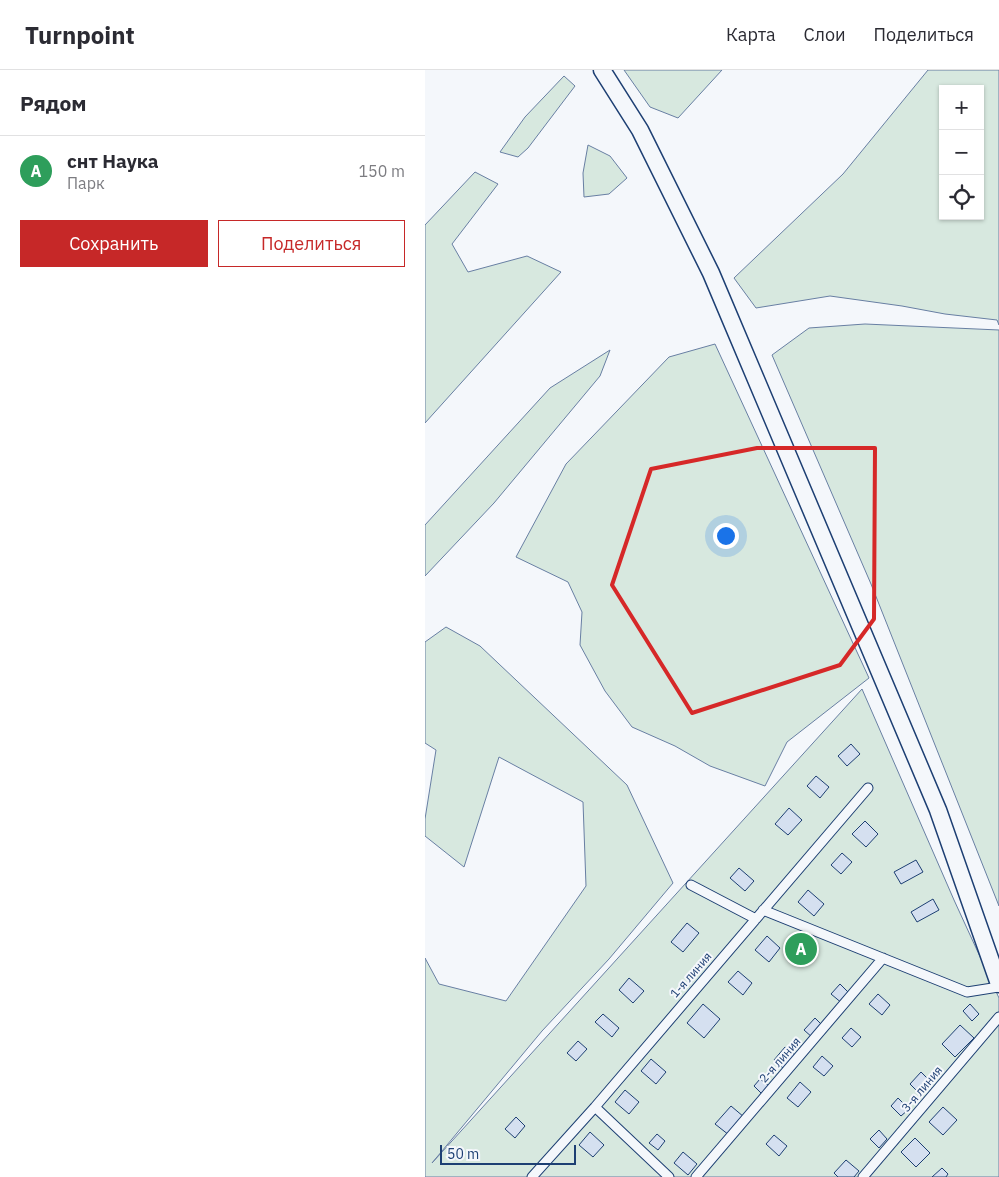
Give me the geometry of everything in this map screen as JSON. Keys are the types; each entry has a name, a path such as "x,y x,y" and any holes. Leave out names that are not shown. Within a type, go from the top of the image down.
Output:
{"street":[{"path":"602,70 640,130 711,273 938,810 999,986"}],"lane":[{"name":"1-я линия","path":"532,1177 595,1107 868,788"},
{"path":"691,885 756,919"},
{"path":"763,910 967,992 999,986"},
{"name":"2-я линия","path":"696,1177 883,958"},
{"name":"3-я линия","path":"863,1177 999,1017"},
{"path":"595,1107 669,1177"}],"highlighted area":[{"path":"757,448 875,448 874,619 840,665 692,713 612,585 651,469"}],"shaded area":[{"path":"624,70 722,70 678,118 650,107"},
{"path":"928,70 999,70 999,325 997,320 830,296 756,308 734,278 843,174"},
{"path":"564,76 575,86 528,148 518,157 500,152 525,117"},
{"path":"588,145 610,156 627,178 609,194 584,197 583,173"},
{"path":"475,172 498,184 452,244 468,272 527,256 561,272 425,423 425,225"},
{"path":"865,324 999,330 999,906 871,584 772,355 809,328"},
{"path":"715,344 869,678 787,742 765,786 710,766 675,746 632,727 605,691 580,645 582,612 568,582 516,557 566,464 669,357"},
{"path":"610,350 600,376 494,503 425,576 425,525 550,388"},
{"path":"446,627 480,646 627,785 673,883 609,959 542,1031 432,1163 862,689 999,998 999,1177 425,1177 425,958 439,984 506,1001 586,886 583,802 499,757 464,867 425,836 425,819 436,750 425,743 425,642"}],"building":[{"path":"851,744 860,754 847,766 838,756"},
{"path":"816,776 829,787 820,798 807,786"},
{"path":"789,808 802,820 788,835 775,824"},
{"path":"865,821 878,834 866,847 852,834"},
{"path":"842,853 852,862 841,874 831,865"},
{"path":"916,860 923,872 901,884 894,872"},
{"path":"739,868 754,881 745,891 730,878"},
{"path":"808,890 824,904 814,916 798,902"},
{"path":"933,899 939,910 917,922 911,912"},
{"path":"687,923 699,933 683,952 671,942"},
{"path":"767,936 780,948 769,962 755,950"},
{"path":"738,971 752,983 743,995 728,982"},
{"path":"629,978 644,991 633,1003 619,990"},
{"path":"840,984 851,995 843,1004 831,994"},
{"path":"878,994 890,1005 882,1015 869,1004"},
{"path":"703,1004 720,1019 704,1038 687,1023"},
{"path":"970,1004 979,1014 972,1021 963,1011"},
{"path":"603,1014 619,1028 612,1037 595,1022"},
{"path":"815,1018 823,1026 813,1038 804,1030"},
{"path":"960,1025 974,1038 955,1057 942,1044"},
{"path":"851,1028 861,1037 852,1047 842,1038"},
{"path":"578,1041 587,1049 576,1061 567,1053"},
{"path":"785,1047 796,1056 784,1069 774,1060"},
{"path":"822,1056 833,1066 824,1076 813,1067"},
{"path":"651,1059 666,1072 656,1084 641,1071"},
{"path":"921,1072 931,1082 920,1094 910,1084"},
{"path":"760,1079 769,1086 762,1094 754,1086"},
{"path":"800,1082 811,1092 798,1107 787,1098"},
{"path":"625,1090 639,1102 629,1114 615,1102"},
{"path":"898,1098 909,1109 901,1116 891,1106"},
{"path":"731,1106 744,1117 729,1135 715,1124"},
{"path":"943,1107 957,1120 943,1135 929,1122"},
{"path":"516,1117 525,1126 515,1138 505,1129"},
{"path":"879,1130 887,1139 879,1148 870,1139"},
{"path":"590,1132 604,1145 593,1157 579,1145"},
{"path":"657,1134 665,1141 658,1150 649,1143"},
{"path":"774,1135 787,1146 779,1156 766,1144"},
{"path":"915,1138 930,1153 916,1167 901,1152"},
{"path":"683,1152 697,1164 688,1175 674,1163"},
{"path":"846,1160 859,1171 854,1177 838,1177 834,1173"},
{"path":"942,1168 948,1174 946,1177 932,1177"}],"place":[{"name":"снт Наука","path":"801,949"}]}
